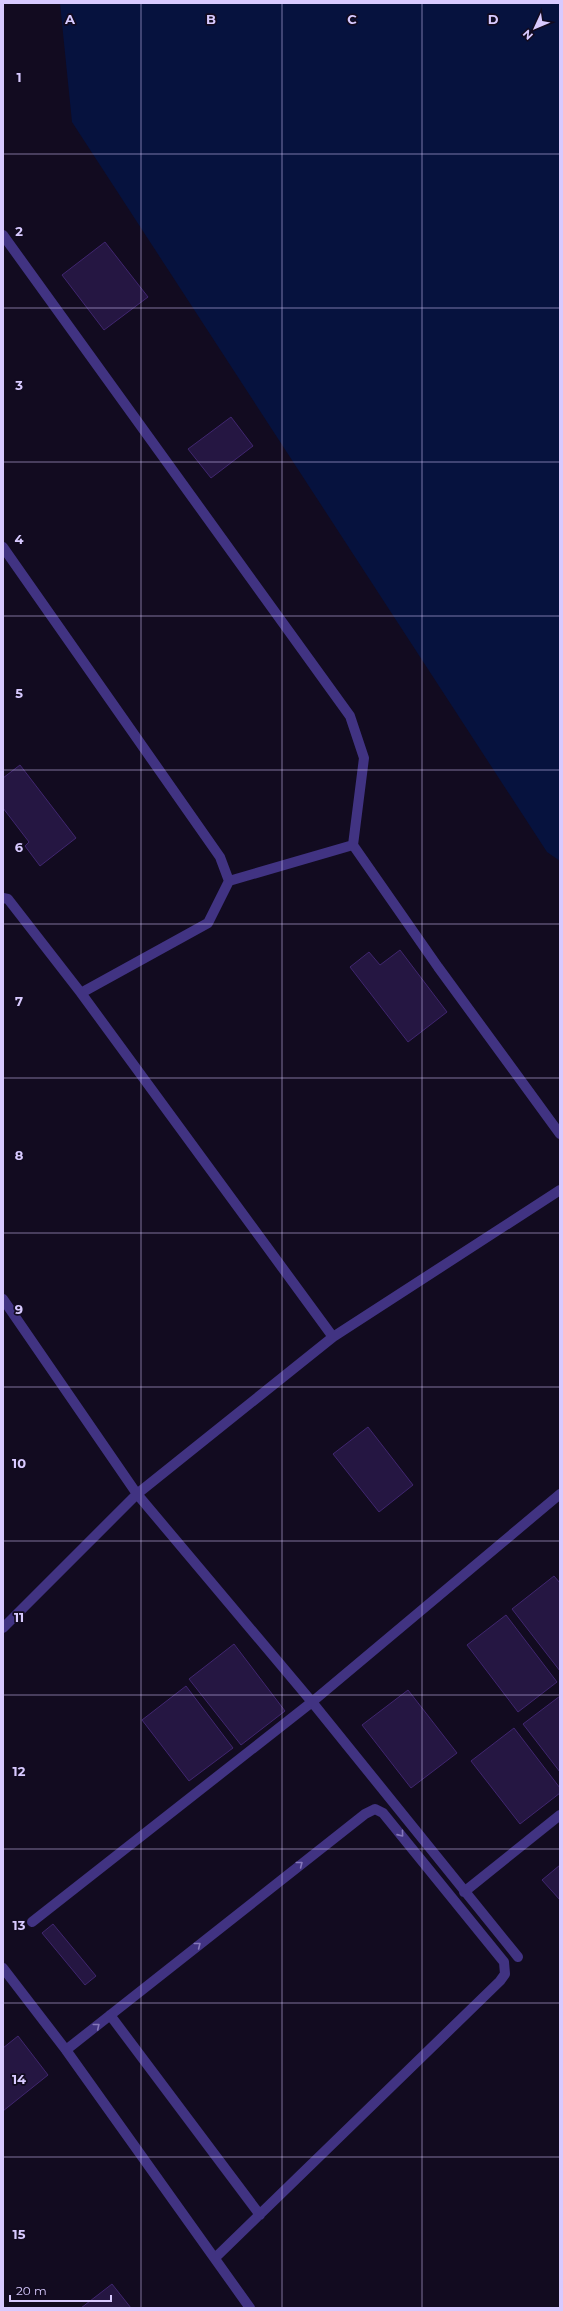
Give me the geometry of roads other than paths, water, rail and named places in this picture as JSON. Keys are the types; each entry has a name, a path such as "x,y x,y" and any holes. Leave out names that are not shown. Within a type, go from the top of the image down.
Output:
{"street":[{"path":"3,235 350,716 364,758 353,845 438,967 560,1134"},
{"path":"3,547 220,857 229,881 208,923 81,993"},
{"path":"229,881 353,845"},
{"path":"3,898 8,899 81,993 333,1337"},
{"path":"3,1628 137,1494 333,1337 560,1190"},
{"path":"3,1299 137,1494 312,1702 518,1957"},
{"path":"32,1922 312,1702 560,1494"},
{"path":"66,2050 365,1814 375,1809 383,1813 504,1962 505,1974 500,1981 216,2257"},
{"path":"464,1892 560,1815"},
{"path":"3,1968 66,2050 216,2257 250,2308"},
{"path":"110,2015 260,2215"}]}
